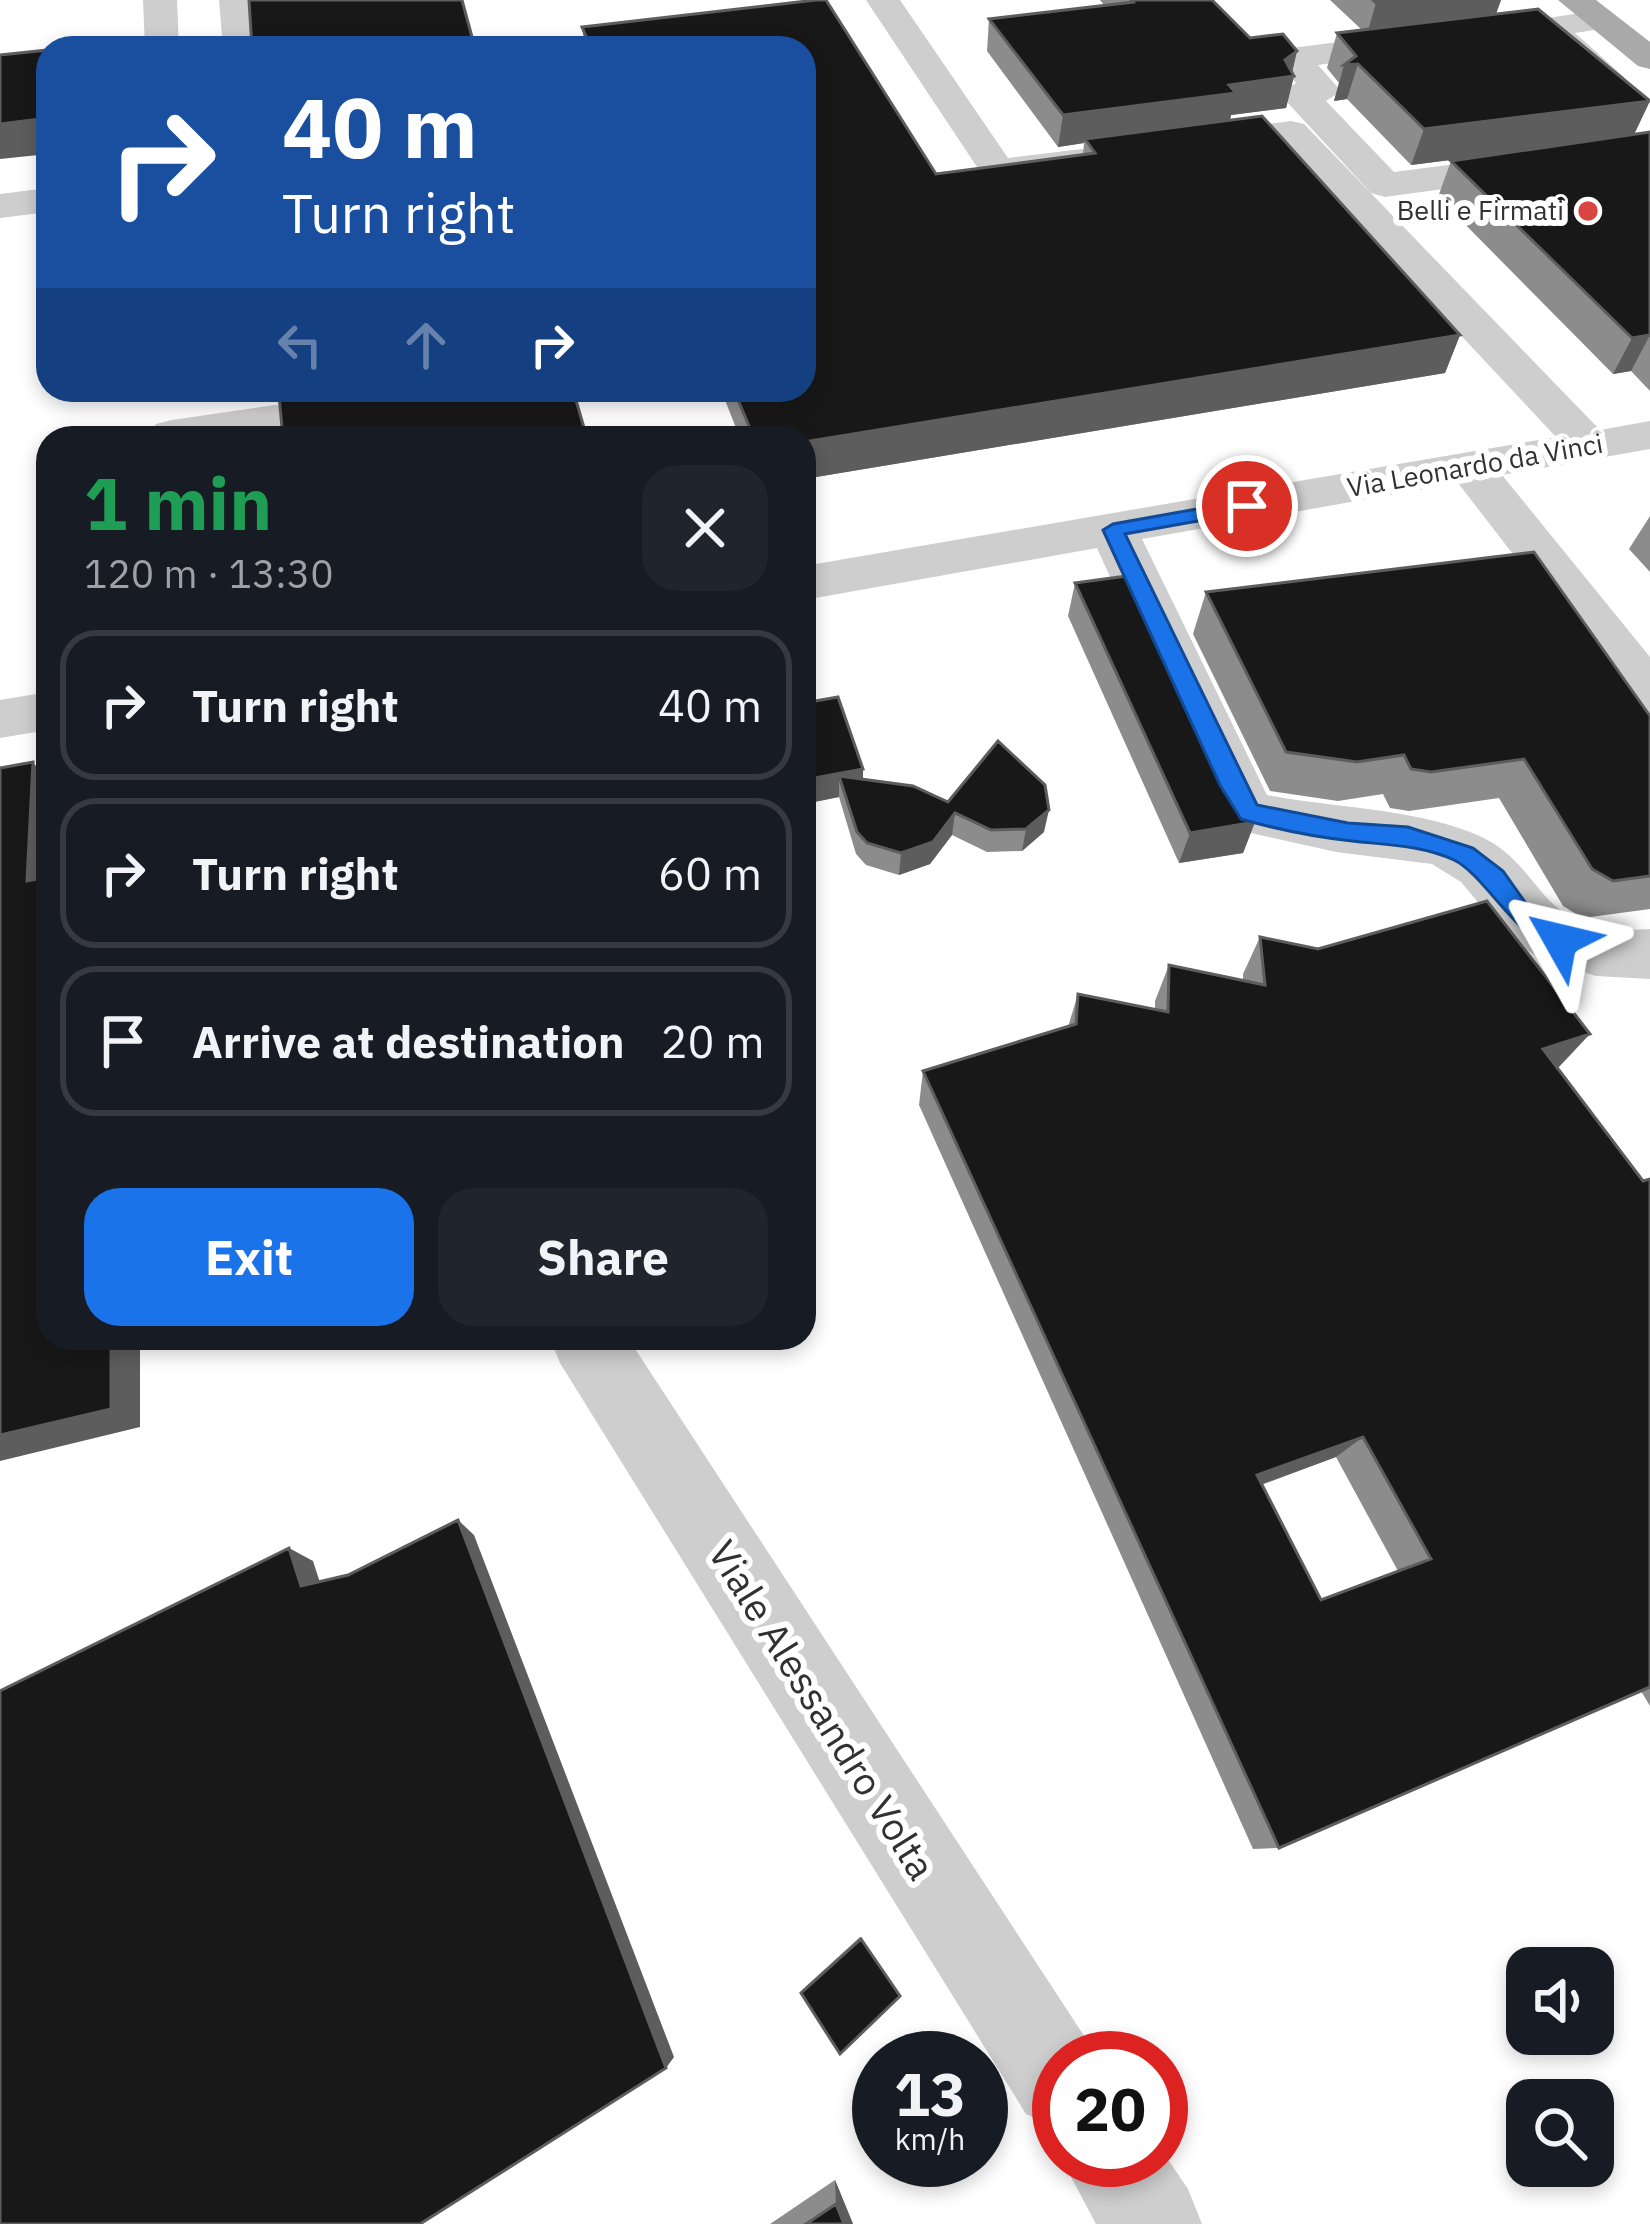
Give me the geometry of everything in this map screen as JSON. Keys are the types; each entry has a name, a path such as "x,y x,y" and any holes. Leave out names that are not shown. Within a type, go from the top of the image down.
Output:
{"main road":[{"path":"1593,7 1650,36"},
{"path":"1593,7 1650,59"}],"street":[{"path":"160,0 162,36"},
{"path":"236,0 239,36"},
{"path":"883,0 998,171 1114,155"},
{"path":"1505,32 1546,27 1593,7"},
{"path":"1546,27 1633,99"},
{"path":"1458,38 1291,58 1322,91 1299,94 1580,394"},
{"path":"1158,149 1291,132 1590,446"},
{"path":"1385,185 1650,150"},
{"path":"0,206 36,202"},
{"path":"172,421 275,416"},
{"name":"Via Leonardo da Vinci","path":"816,581 1650,435"},
{"path":"1470,467 1650,694"},
{"path":"1113,530 1249,813 1348,832 1408,836 1465,854 1494,877 1519,912 1560,940 1623,957 1650,954"},
{"path":"0,719 36,713"},
{"name":"Viale Alessandro Volta","path":"594,1350 1032,2039"},
{"path":"1129,2187 1153,2224"}],"building":[{"path":"249,0 462,0 472,36 251,36"},
{"path":"826,0 936,174 1095,153 1085,139 1262,116 1460,335 816,440 816,426 749,426 739,402 816,402 816,36 586,36 582,27"},
{"path":"1131,0 1212,0 1250,38 1283,34 1297,51 1285,60 1294,76 1229,85 1236,93 1063,115 989,19"},
{"path":"1538,9 1650,101 1424,129 1358,64 1344,65 1356,56 1337,33"},
{"path":"36,51 36,120 0,124 0,55"},
{"path":"1650,132 1650,335 1632,338 1451,161"},
{"path":"280,402 576,402 584,426 282,426"},
{"path":"1534,552 1650,716 1650,876 1613,881 1592,869 1524,759 1431,772 1411,769 1404,755 1357,762 1286,752 1206,592"},
{"path":"1127,576 1211,756 1255,822 1190,833 1075,583"},
{"path":"838,697 863,769 816,778 816,701"},
{"path":"998,741 1045,785 1049,810 1026,829 991,830 955,813 933,842 901,853 867,843 857,832 839,776 913,786 948,802"},
{"path":"33,762 27,881 36,879 36,1350 111,1350 111,1409 0,1435 0,768"},
{"path":"1487,901 1590,1034 1543,1049 1643,1181 1650,1179 1650,1687 1279,1848 923,1071 1076,1024 1078,994 1168,1012 1169,965 1265,985 1260,937 1318,949","holes":["1363,1437 1431,1559 1321,1600 1257,1475"]},
{"path":"458,1520 666,2068 420,2224 0,2224 0,1691 289,1548 301,1586 348,1575"},
{"path":"861,1939 900,1996 864,2031 852,2031 852,2042 840,2054 801,1993"},
{"path":"836,2204 844,2224 806,2224"}],"place":[{"name":"Belli e Firmati","path":"1588,211"}],"route":[{"path":"1247,506 1113,530 1249,813 1348,832 1408,836 1465,854 1494,877 1519,912 1560,940"}]}
